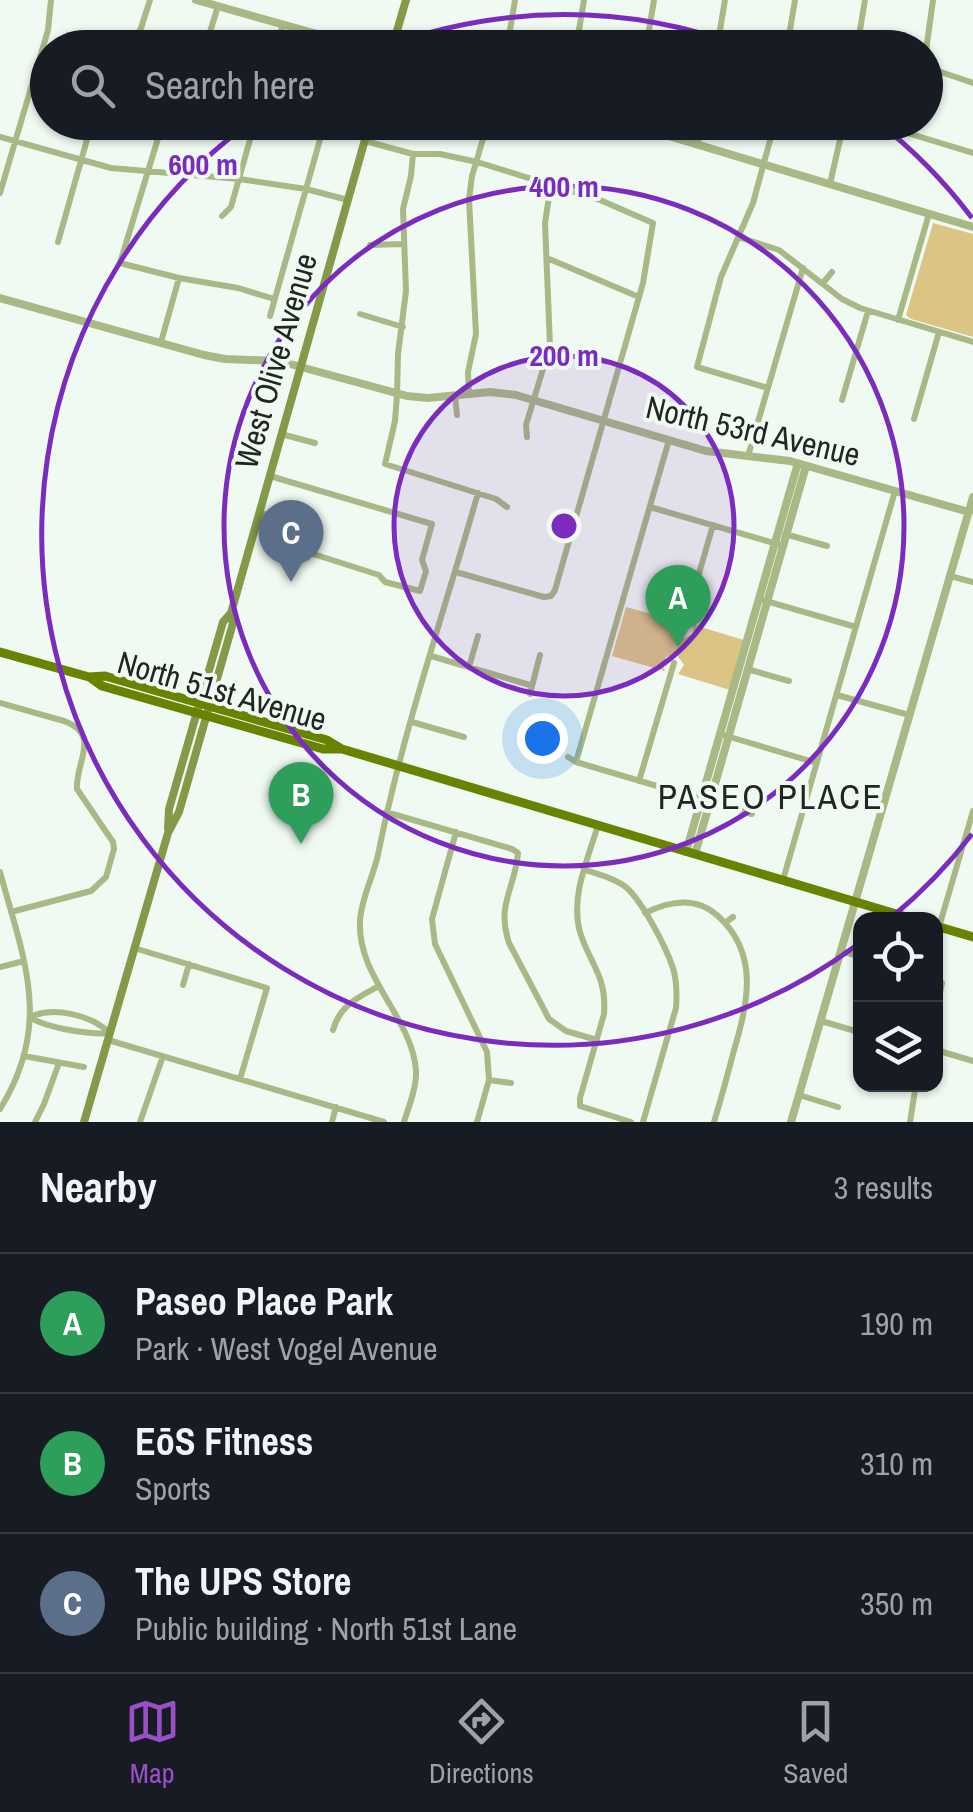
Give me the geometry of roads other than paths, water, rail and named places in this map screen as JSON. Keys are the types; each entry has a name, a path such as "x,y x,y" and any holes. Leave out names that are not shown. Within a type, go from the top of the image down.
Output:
{"main road":[{"path":"397,30 406,0"},
{"name":"West Olive Avenue","path":"84,1122 168,834 169,810 233,623 230,612 365,141"},
{"name":"North 51st Avenue","path":"0,652 89,677 102,686 203,709 323,750 342,749 887,912"},
{"path":"943,928 973,937"}],"street":[{"path":"48,30 51,0"},
{"path":"140,30 150,0"},
{"path":"196,0 304,30"},
{"path":"510,30 515,0"},
{"path":"579,30 584,0"},
{"path":"649,30 654,0"},
{"path":"720,30 725,0"},
{"path":"790,30 795,0"},
{"path":"860,30 865,0"},
{"path":"929,30 933,0"},
{"path":"211,30 218,6"},
{"path":"281,30 283,24"},
{"path":"943,73 973,83"},
{"path":"0,193 30,92"},
{"path":"0,137 112,168 306,188 348,200"},
{"path":"58,242 87,140"},
{"path":"158,140 120,263 274,299"},
{"path":"222,216 231,207 250,140"},
{"path":"270,316 320,140"},
{"path":"468,394 476,334 469,199 483,140"},
{"path":"681,140 973,226"},
{"path":"697,145 699,140"},
{"path":"768,388 697,366 722,278 752,205 770,140"},
{"path":"830,184 840,140"},
{"path":"930,140 973,153"},
{"path":"365,141 413,154 440,154 477,162 600,200 653,223 640,297 551,596 456,572"},
{"path":"413,154 404,208 406,292 397,395 385,464 496,499 508,507"},
{"path":"527,437 526,425 550,346 546,207 551,184"},
{"path":"898,320 929,214"},
{"path":"738,237 779,250 842,299 868,311 973,342"},
{"path":"370,244 403,244"},
{"path":"547,258 640,297"},
{"path":"748,456 804,268"},
{"path":"823,283 832,272"},
{"path":"161,342 178,278"},
{"name":"North 53rd Avenue","path":"0,298 225,360 266,360 397,395 428,398 490,392 534,400 721,454 802,464 968,512"},
{"path":"842,400 868,311"},
{"path":"360,314 403,327"},
{"path":"914,419 939,332"},
{"path":"455,396 457,415"},
{"path":"281,434 316,443"},
{"path":"576,762 669,440"},
{"path":"690,853 802,464"},
{"path":"259,513 313,528 306,552 420,591 426,571 422,560 432,524 270,476"},
{"path":"783,880 896,491"},
{"path":"404,1122 416,1072 402,1028 362,951 360,914 374,874 398,766 478,494"},
{"path":"792,1122 973,497"},
{"path":"650,506 779,544"},
{"path":"684,629 713,525"},
{"path":"782,533 826,546"},
{"path":"950,576 973,582"},
{"path":"763,600 856,627"},
{"path":"469,667 478,636"},
{"path":"431,656 530,689 540,655"},
{"path":"639,781 674,664"},
{"path":"744,668 789,681"},
{"path":"837,694 909,715"},
{"path":"0,704 74,724 82,734 85,748 76,782 82,799 114,849 106,877 91,890 11,912"},
{"path":"412,722 464,737"},
{"path":"724,736 817,762"},
{"path":"568,756 576,762 752,814"},
{"path":"941,912 973,811"},
{"path":"386,812 518,854 503,912 509,943 549,1019 566,1030 598,1040"},
{"path":"598,825 576,912 580,932 604,988 604,1014 580,1106 631,1122"},
{"path":"456,832 432,919 435,944 487,1052 490,1080 477,1122"},
{"path":"585,870 626,886 637,898 672,967 678,990 672,1026 643,1122"},
{"path":"0,872 30,988 24,1056 0,1109"},
{"path":"645,913 666,904 690,902 706,907 724,923 752,983 714,1122"},
{"path":"724,923 733,917"},
{"path":"134,948 268,988 240,1079"},
{"path":"841,951 853,955"},
{"path":"0,967 24,961"},
{"path":"183,985 189,964"},
{"path":"333,1030 343,1008 379,986"},
{"path":"30,1017 42,1011 73,1015 99,1022 109,1036"},
{"path":"30,1017 41,1024 109,1036 384,1122"},
{"path":"821,1021 853,1030"},
{"path":"401,1054 411,1051"},
{"path":"943,1052 973,1060"},
{"path":"24,1056 84,1068"},
{"path":"141,1122 163,1056"},
{"path":"35,1122 60,1063"},
{"path":"490,1080 511,1083"},
{"path":"910,1122 915,1092"},
{"path":"798,1095 838,1107"},
{"path":"332,1122 336,1107"}],"place":[{"name":"The UPS Store","path":"291,582"},
{"name":"Paseo Place Park","path":"678,647"},
{"name":"EōS Fitness","path":"301,844"}],"district":[{"name":"PASEO PLACE","path":"771,797"}]}
